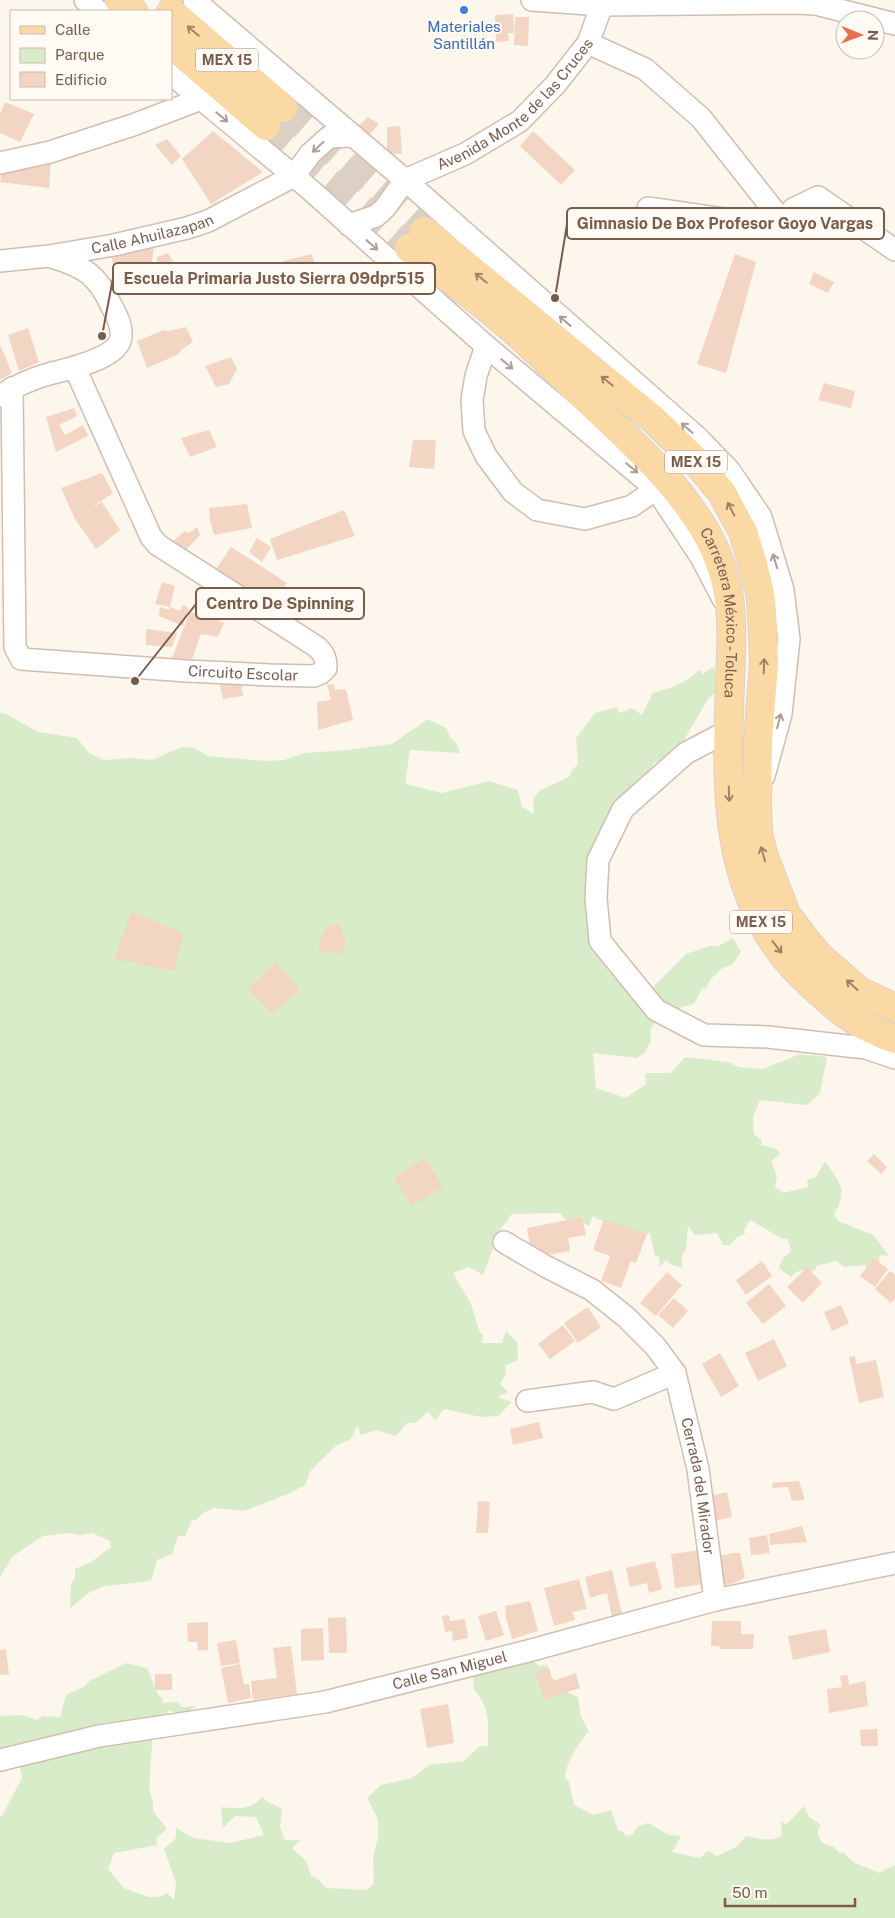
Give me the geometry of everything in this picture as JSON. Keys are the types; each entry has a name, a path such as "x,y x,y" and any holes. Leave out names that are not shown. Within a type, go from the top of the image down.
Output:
{"main road":[{"path":"120,0 132,10"},
{"name":"MEX 15","path":"157,0 169,10"},
{"name":"MEX 15","path":"172,13 275,117 172,45"},
{"name":"Carretera México - Toluca","path":"895,1008 859,991 819,956 786,914 763,854 758,833 757,802 758,740 764,663 760,593 743,532 722,493 692,457 655,421 416,239 511,327 669,479 687,502 710,540 725,580 730,600 728,731 730,818 741,872 756,914 772,940 792,965 825,998 850,1019 895,1039"}],"street":[{"path":"85,0 97,10"},
{"path":"194,0 405,180 698,438 729,470 761,517 783,590 788,639 781,714 757,802"},
{"path":"532,0 602,5 819,2 895,24"},
{"name":"Avenida Monte de las Cruces","path":"405,180 465,154 520,121 555,85 588,43 602,5"},
{"path":"588,43 646,69 701,118 783,222"},
{"path":"172,75 294,176 486,346 656,489 701,557 731,616"},
{"path":"0,163 50,152 133,125 201,99"},
{"path":"294,176 310,154 329,137 353,136"},
{"name":"Calle Ahuilazapan","path":"0,262 114,245 194,226 235,208 294,176"},
{"path":"349,225 376,216 385,208 405,180"},
{"path":"648,208 779,226 794,209 818,197 895,250"},
{"path":"6,392 44,376 75,368 105,355 116,347 120,340 119,320 94,277 79,266 49,256"},
{"path":"486,346 476,376 472,400 474,431 486,456 513,492 537,510 586,519 632,506 656,489"},
{"name":"Circuito Escolar","path":"6,392 15,647 21,659 270,676 314,676 322,673 326,668 326,660 324,654 317,647 158,545 151,537 75,368"},
{"path":"728,731 686,754 623,809 598,860 596,898 600,941 656,1010 704,1034 768,1037 866,1048 895,1058"},
{"name":"Cerrada del Mirador","path":"504,1242 592,1290 626,1317 655,1346 676,1374 698,1469 715,1600"},
{"path":"527,1401 593,1392 614,1399 676,1374"},
{"name":"Calle San Miguel","path":"0,1760 99,1736 325,1702 528,1651 715,1600 895,1563"}],"green space":[{"path":"714,666 718,690 708,699 680,747 670,751 663,759 654,763 630,798 610,860 591,899 589,942 593,952 631,995 650,990 686,954 710,946 718,946 733,938 741,952 733,964 721,969 710,980 706,989 702,988 694,1004 682,1007 665,1019 662,1011 650,1030 651,1041 645,1052 637,1058 593,1053 596,1088 626,1098 646,1084 645,1073 671,1073 685,1057 728,1062 739,1067 763,1069 800,1054 827,1057 820,1093 807,1105 760,1100 753,1117 754,1134 762,1141 761,1145 777,1149 780,1154 771,1161 777,1176 775,1187 783,1193 808,1187 807,1180 816,1177 825,1161 840,1186 841,1198 834,1214 838,1221 873,1235 889,1256 879,1255 880,1266 866,1269 866,1265 845,1267 835,1261 817,1266 814,1271 804,1270 796,1272 791,1277 779,1268 783,1258 791,1251 787,1238 783,1239 750,1220 744,1230 745,1234 737,1237 730,1245 723,1245 717,1233 695,1235 688,1226 686,1249 682,1256 682,1268 670,1264 666,1260 660,1267 659,1256 655,1256 650,1233 636,1240 593,1216 589,1226 575,1218 569,1224 560,1213 512,1214 500,1230 483,1275 469,1267 453,1273 471,1304 479,1331 483,1335 482,1343 502,1343 506,1331 517,1342 518,1360 505,1366 506,1374 500,1384 508,1392 498,1397 512,1402 498,1416 481,1417 444,1409 435,1420 428,1412 415,1423 407,1423 396,1436 376,1430 361,1435 357,1426 351,1439 337,1445 310,1472 305,1485 288,1494 244,1511 214,1508 203,1513 196,1520 192,1520 185,1536 178,1536 172,1554 157,1560 151,1581 105,1586 90,1592 70,1608 71,1584 75,1577 75,1569 91,1562 111,1547 110,1541 92,1533 43,1536 13,1556 0,1577 0,713 6,714 38,732 77,738 89,753 104,760 132,758 152,760 182,747 194,748 208,756 266,761 284,760 305,753 392,744 428,719 446,728 450,737 457,744 460,753 410,750 406,784 442,793 489,781 518,790 522,807 534,814 533,800 539,791 569,777 578,764 576,738 595,713 617,707 619,713 632,708 642,715 653,693 684,682 699,670 703,674"},
{"path":"516,1661 532,1661 540,1666 548,1665 547,1672 563,1690 578,1697 581,1717 589,1731 574,1753 566,1772 565,1778 569,1782 574,1805 593,1815 611,1810 618,1830 624,1832 625,1836 633,1834 638,1826 648,1823 669,1835 681,1836 672,1852 700,1858 708,1851 717,1856 736,1847 746,1836 769,1839 782,1836 781,1820 786,1825 804,1806 809,1817 821,1825 817,1833 822,1843 834,1847 840,1853 844,1853 857,1864 879,1873 895,1865 895,1918 0,1918 0,1816 2,1816 22,1778 20,1767 28,1761 0,1754 0,1716 22,1715 38,1720 42,1716 60,1717 66,1695 85,1686 89,1681 126,1663 147,1668 158,1695 163,1698 162,1703 178,1702 182,1707 197,1706 180,1716 170,1710 153,1730 149,1791 153,1800 153,1811 167,1829 156,1838 157,1845 114,1853 108,1869 124,1888 148,1897 159,1897 167,1893 174,1900 176,1883 164,1849 176,1838 176,1828 193,1838 230,1843 264,1835 256,1817 235,1816 223,1828 221,1807 243,1808 253,1804 262,1797 282,1809 280,1827 285,1840 301,1840 292,1848 307,1862 311,1876 319,1880 326,1888 367,1890 374,1883 373,1858 378,1837 378,1819 367,1798 381,1785 412,1778 429,1765 464,1761 480,1746 488,1746 486,1709 473,1687 474,1672 485,1668 501,1669"}],"building":[{"path":"513,14 514,33 508,33 509,41 496,42 495,15"},
{"path":"515,17 529,17 528,46 514,45"},
{"path":"5,102 34,114 20,142 0,133 0,114"},
{"path":"368,117 379,124 363,142 352,131"},
{"path":"400,126 402,154 387,154 387,127"},
{"path":"213,131 263,172 211,204 182,159"},
{"path":"533,131 575,170 561,185 520,146"},
{"path":"167,139 181,156 172,165 155,145"},
{"path":"4,158 51,161 49,188 0,182"},
{"path":"154,244 152,262 114,271 111,251"},
{"path":"168,253 175,265 157,270 157,257"},
{"path":"312,254 319,283 286,290 283,261"},
{"path":"735,254 756,262 726,373 697,364"},
{"path":"814,272 834,282 828,293 809,284"},
{"path":"186,327 193,342 181,350 179,354 147,368 137,341 164,330 169,331"},
{"path":"28,328 39,362 19,371 8,335"},
{"path":"0,345 12,373 0,380"},
{"path":"231,357 237,369 229,384 216,387 205,366"},
{"path":"824,383 855,391 851,408 818,400"},
{"path":"74,408 77,416 59,425 65,435 83,425 88,436 56,452 46,417"},
{"path":"209,430 217,447 190,457 181,438"},
{"path":"413,440 436,440 434,469 409,467"},
{"path":"102,473 113,493 88,510 102,502 120,530 96,549 75,519 61,488"},
{"path":"247,504 252,528 214,535 209,508"},
{"path":"344,510 355,536 277,560 270,539"},
{"path":"197,527 200,535 183,553 172,542 185,531 189,533"},
{"path":"257,538 271,547 262,562 249,552"},
{"path":"231,547 287,583 268,608 214,572"},
{"path":"162,582 175,586 170,607 155,604"},
{"path":"183,605 189,608 183,626 159,616 160,607 169,610 170,607 180,611"},
{"path":"190,612 224,623 218,637 201,634 203,628 192,659 172,658"},
{"path":"146,629 177,633 172,647 146,645"},
{"path":"219,681 241,683 243,696 223,699"},
{"path":"334,684 335,690 346,689 353,720 318,730 317,702 331,700 327,685"},
{"path":"131,912 183,933 175,971 114,959"},
{"path":"339,924 345,938 344,953 319,952 320,938 327,926"},
{"path":"276,963 300,989 272,1014 248,989"},
{"path":"874,1154 887,1167 881,1174 867,1161"},
{"path":"425,1158 443,1187 411,1206 394,1177"},
{"path":"582,1217 586,1235 568,1238 570,1251 532,1258 527,1228"},
{"path":"604,1219 647,1234 636,1263 631,1261 621,1288 601,1281 610,1256 593,1250"},
{"path":"873,1258 888,1269 875,1287 860,1276"},
{"path":"762,1261 772,1276 746,1295 736,1280"},
{"path":"807,1267 822,1283 803,1303 787,1287"},
{"path":"890,1271 895,1275 895,1298 891,1303 875,1289"},
{"path":"667,1272 682,1285 656,1316 640,1303"},
{"path":"769,1284 786,1306 763,1324 746,1303"},
{"path":"674,1298 688,1311 673,1328 658,1315"},
{"path":"841,1305 849,1323 832,1331 824,1312"},
{"path":"588,1307 601,1327 578,1343 564,1323"},
{"path":"563,1325 575,1341 550,1359 538,1344"},
{"path":"774,1339 787,1366 758,1381 745,1353"},
{"path":"720,1353 739,1386 721,1397 702,1364"},
{"path":"855,1356 856,1364 876,1360 884,1397 859,1403 849,1357"},
{"path":"539,1422 543,1438 513,1445 510,1429"},
{"path":"799,1481 805,1500 792,1501 788,1487 773,1488 772,1483"},
{"path":"727,1492 732,1517 710,1522 707,1497"},
{"path":"478,1501 490,1502 488,1533 476,1533"},
{"path":"802,1526 807,1542 770,1545 769,1534"},
{"path":"767,1535 770,1553 751,1555 749,1538"},
{"path":"701,1550 705,1584 675,1588 671,1554"},
{"path":"740,1553 745,1577 737,1582 719,1587 714,1557"},
{"path":"655,1561 662,1589 649,1593 647,1583 630,1587 626,1568"},
{"path":"612,1570 622,1614 612,1617 607,1593 590,1598 585,1577"},
{"path":"579,1579 587,1609 572,1612 575,1620 554,1626 544,1588"},
{"path":"530,1601 538,1631 512,1639 506,1618 505,1606"},
{"path":"496,1611 504,1635 486,1641 478,1616"},
{"path":"449,1615 450,1621 465,1619 468,1638 453,1641 452,1631 445,1632 442,1616"},
{"path":"346,1617 347,1653 329,1653 328,1618"},
{"path":"712,1621 741,1621 741,1634 754,1634 753,1649 720,1649 719,1646 711,1646"},
{"path":"208,1622 208,1650 198,1651 197,1642 188,1642 187,1623"},
{"path":"323,1628 324,1660 301,1661 301,1629"},
{"path":"826,1629 830,1652 793,1660 788,1636"},
{"path":"236,1640 240,1663 221,1666 217,1643"},
{"path":"291,1646 297,1694 253,1700 251,1681 277,1678 273,1648"},
{"path":"6,1649 9,1674 0,1675 0,1650"},
{"path":"240,1664 244,1685 249,1684 251,1698 228,1703 221,1668"},
{"path":"549,1668 553,1681 576,1673 580,1688 544,1700 535,1672"},
{"path":"155,1674 172,1674 172,1690 155,1690"},
{"path":"848,1675 849,1685 865,1681 868,1706 829,1713 827,1689 842,1687 840,1676"},
{"path":"448,1704 454,1743 427,1748 420,1709"},
{"path":"877,1729 878,1746 861,1746 860,1730"}],"tunnel":[{"path":"283,108 424,231"},
{"path":"266,126 409,248"}],"place":[{"name":"Materiales Santillán","path":"464,10"},
{"name":"Gimnasio De Box Profesor Goyo Vargas","path":"555,298"},
{"name":"Escuela Primaria Justo Sierra 09dpr515","path":"102,336"},
{"name":"Centro De Spinning","path":"135,681"}]}
